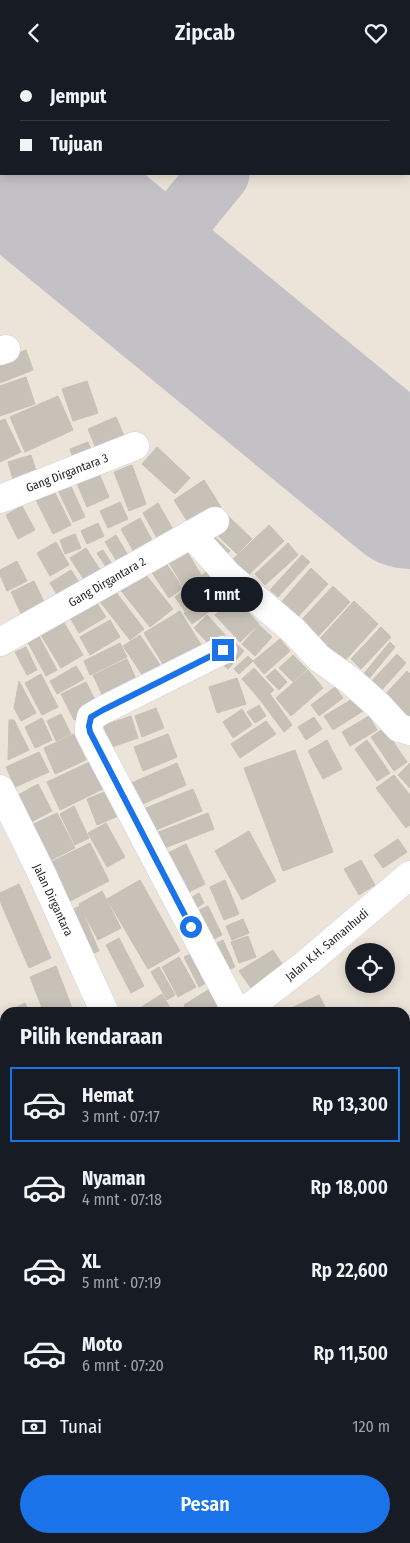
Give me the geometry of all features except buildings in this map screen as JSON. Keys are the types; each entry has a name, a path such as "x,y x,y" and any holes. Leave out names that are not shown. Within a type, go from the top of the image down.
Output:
{"street":[{"name":"Gang Dirgantara 3","path":"0,499 135,446"},
{"name":"Gang Dirgantara 2","path":"0,642 215,521"},
{"path":"191,534 228,575 294,631 319,658 351,681 400,728 410,731"},
{"path":"223,650 103,710 91,717 89,726 90,732 110,773 234,1007"},
{"name":"Jalan Dirgantara","path":"0,789 42,874 102,1007"},
{"name":"Jalan K.H. Samanhudi","path":"250,1007 308,962 410,875"}],"taxiway":[{"path":"195,314 170,263 169,242 173,230 218,175"},
{"path":"104,240 137,244 157,244 173,230"},
{"path":"363,453 387,454 410,447"}],"runway":[{"path":"24,175 410,492"}],"route":[{"path":"191,927 110,773 90,732 89,726 91,717 103,710 223,650"}]}
